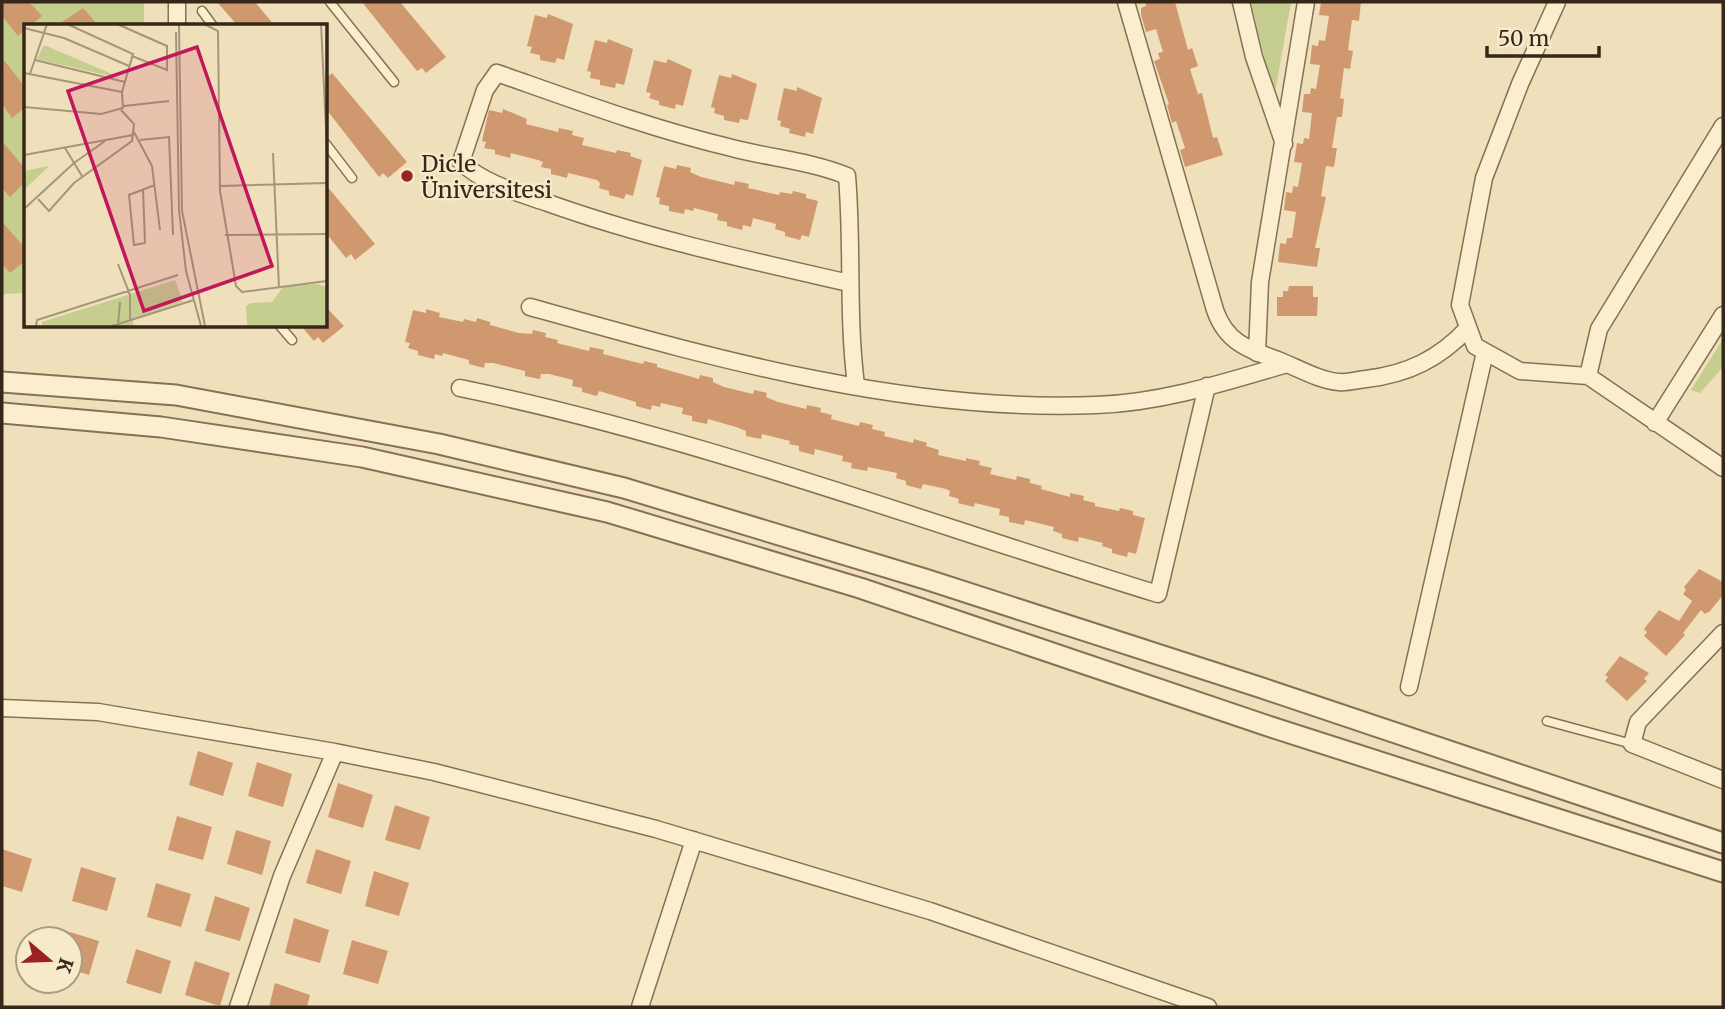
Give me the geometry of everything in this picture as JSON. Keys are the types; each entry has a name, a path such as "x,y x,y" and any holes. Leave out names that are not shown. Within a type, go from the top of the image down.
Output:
{"street":[{"path":"177,2 177,24"},
{"path":"1126,2 1221,328 1233,340 1257,353 1338,382 1393,376 1447,350 1468,328"},
{"path":"1241,2 1254,57 1284,146"},
{"path":"1257,353 1260,282 1306,2"},
{"path":"1557,2 1520,84 1484,178 1460,305 1468,328 1475,346 1520,371 1588,376 1723,468"},
{"path":"849,283 611,226 513,191 472,173 461,162 485,90 497,73 631,120 732,149 828,168 847,176 851,225 849,337 856,385"},
{"path":"1588,376 1599,330 1723,126"},
{"path":"530,307 676,348 856,385 994,404 1098,405 1207,386 1287,364"},
{"path":"1655,423 1723,315"},
{"path":"1409,687 1485,352"},
{"path":"2,382 176,395 439,444 624,488 937,583 1221,675 1723,844"},
{"path":"460,388 616,423 720,453 1158,594 1207,386"},
{"path":"2,413 161,426 362,457 607,512 860,588 1271,727 1723,872"},
{"path":"1723,633 1638,722 1632,744 1650,754 1723,780"},
{"path":"2,708 98,712 335,752 434,772 694,840 930,911 1208,1007"},
{"path":"238,1007 282,876 335,752"},
{"path":"640,1007 694,840"}],"lane":[{"path":"330,2 394,82"},
{"path":"202,11 212,24"},
{"path":"327,145 352,178"},
{"path":"281,327 292,340"},
{"path":"1547,722 1632,744"}],"green space":[{"path":"2,2 144,2 144,24 24,24 24,293 2,294"},
{"path":"1251,2 1291,2 1274,99"},
{"path":"1723,339 1723,367 1700,393 1691,390"}],"building":[{"path":"2,2 29,2 42,16 32,24 24,24 24,31 18,36 2,16"},
{"path":"217,2 255,2 273,24 236,24"},
{"path":"362,2 400,2 446,57 426,73 422,68 417,71"},
{"path":"1145,2 1175,2 1188,50 1192,48 1198,66 1190,69 1198,94 1202,93 1213,138 1217,137 1223,155 1185,167 1180,150 1185,148 1176,121 1172,123 1167,105 1169,104 1154,61 1160,59 1158,53 1163,52 1156,29 1146,32 1141,15 1141,8 1146,6"},
{"path":"1321,2 1361,2 1359,21 1352,20 1348,50 1353,51 1350,69 1344,68 1340,98 1344,99 1342,117 1337,117 1332,148 1337,148 1334,167 1326,166 1321,196 1326,197 1315,248 1320,248 1317,267 1278,262 1280,243 1286,244 1287,238 1292,238 1296,212 1284,210 1286,192 1292,193 1293,186 1298,187 1302,163 1294,162 1297,143 1303,144 1304,138 1309,139 1312,113 1302,112 1304,94 1310,94 1311,88 1316,89 1320,65 1310,64 1312,45 1318,46 1319,40 1325,41 1329,16 1319,15"},
{"path":"83,8 97,24 59,24"},
{"path":"548,14 573,24 564,60 557,58 555,63 540,60 540,55 530,53 532,47 527,46 535,15 547,18"},
{"path":"608,39 633,49 624,85 616,83 615,88 600,85 600,80 590,78 591,72 587,71 595,40 607,43"},
{"path":"2,58 24,86 24,109 12,118 2,104"},
{"path":"668,59 692,70 683,106 676,104 675,109 659,105 659,101 649,98 651,93 646,92 654,60 666,63"},
{"path":"332,73 407,162 388,178 383,173 379,177 327,110 327,77"},
{"path":"732,74 757,84 748,120 740,119 739,123 724,120 724,116 714,113 715,108 711,107 719,75 731,78"},
{"path":"797,87 822,98 813,134 806,132 805,137 789,133 790,129 780,126 781,121 777,120 784,88 797,91"},
{"path":"503,109 527,119 526,124 558,132 559,128 573,131 572,135 584,138 582,145 616,153 617,150 631,153 630,156 642,160 633,196 626,194 624,199 609,195 609,191 599,188 600,183 597,180 568,173 567,178 551,174 551,169 541,167 543,162 538,160 511,153 510,158 484,148 486,142 482,141 489,110 502,113"},
{"path":"2,141 24,168 24,183 10,197 2,188"},
{"path":"677,165 691,168 690,172 701,177 734,185 735,181 749,184 748,188 779,195 780,192 792,194 793,191 806,194 806,198 818,201 809,237 802,235 800,240 785,236 785,232 775,229 776,224 753,218 751,227 743,225 742,230 717,220 718,214 694,208 693,211 685,209 684,214 669,211 669,206 659,204 660,198 656,197 664,166 676,169"},
{"path":"327,186 375,244 355,260 351,254 346,258 327,234"},
{"path":"2,222 24,247 24,262 10,273 2,264"},
{"path":"1289,286 1313,286 1313,297 1318,297 1317,316 1277,316 1277,297 1283,297 1283,291 1288,291"},
{"path":"327,308 344,326 323,343 318,337 314,341 302,327 327,327"},
{"path":"426,309 440,313 439,317 463,322 464,319 476,322 477,318 490,322 490,325 519,333 532,334 533,330 546,333 545,337 558,340 557,343 589,351 590,347 604,350 603,354 643,364 644,361 657,364 657,367 699,379 700,375 713,378 713,382 724,387 753,394 754,390 767,393 766,397 778,402 806,409 807,405 821,408 820,412 832,415 831,419 859,426 860,422 873,425 872,429 885,432 884,436 913,443 914,439 927,443 926,446 939,450 938,455 980,461 979,465 992,468 990,474 1016,480 1017,476 1030,479 1030,483 1042,486 1041,489 1070,497 1070,493 1084,496 1083,500 1095,503 1095,506 1133,511 1133,515 1145,518 1136,554 1128,552 1127,557 1112,553 1112,549 1102,546 1103,543 1079,537 1078,542 1062,538 1062,534 1053,531 1054,527 1025,520 1024,525 1009,522 1009,517 999,515 1000,509 975,503 974,507 958,503 959,499 949,496 950,491 946,489 923,484 921,489 906,485 906,481 896,478 897,473 868,467 867,471 851,468 852,463 842,461 843,456 815,449 814,455 799,451 799,446 789,444 790,441 762,434 761,439 746,436 746,431 708,419 707,424 692,421 692,416 682,414 683,408 661,403 660,407 652,405 651,410 636,406 636,402 599,391 597,396 582,392 582,388 572,386 573,380 549,374 541,374 540,379 525,376 525,371 493,363 485,363 484,368 469,364 469,360 443,353 442,356 435,354 434,359 418,355 418,351 408,348 410,343 405,342 413,310 426,313"},
{"path":"1699,569 1723,582 1723,595 1710,611 1705,614 1701,610 1683,633 1685,635 1666,656 1644,636 1647,632 1644,629 1659,610 1679,621 1692,601 1683,594 1686,590 1684,587"},
{"path":"1620,656 1649,673 1644,679 1647,681 1627,701 1605,681 1608,677 1605,675"},
{"path":"198,751 233,763 223,796 189,785"},
{"path":"257,762 292,774 283,807 248,796"},
{"path":"338,783 373,795 363,828 328,817"},
{"path":"395,805 430,817 420,850 385,840"},
{"path":"177,816 212,827 203,860 168,850"},
{"path":"236,830 271,841 262,875 227,864"},
{"path":"2,849 32,859 22,892 2,886"},
{"path":"316,849 351,861 341,894 306,883"},
{"path":"81,867 116,878 107,911 72,901"},
{"path":"374,871 409,883 399,916 365,906"},
{"path":"156,883 191,894 181,927 147,917"},
{"path":"215,896 250,908 240,941 205,931"},
{"path":"294,918 329,930 320,963 285,953"},
{"path":"84,936 99,941 89,975 84,973"},
{"path":"352,940 388,951 378,984 343,974"},
{"path":"136,949 171,961 161,994 126,983"},
{"path":"195,961 230,973 220,1006 185,995"},
{"path":"275,983 310,995 307,1007 269,1007"}],"place":[{"name":"Dicle Üniversitesi","path":"407,176"}]}
